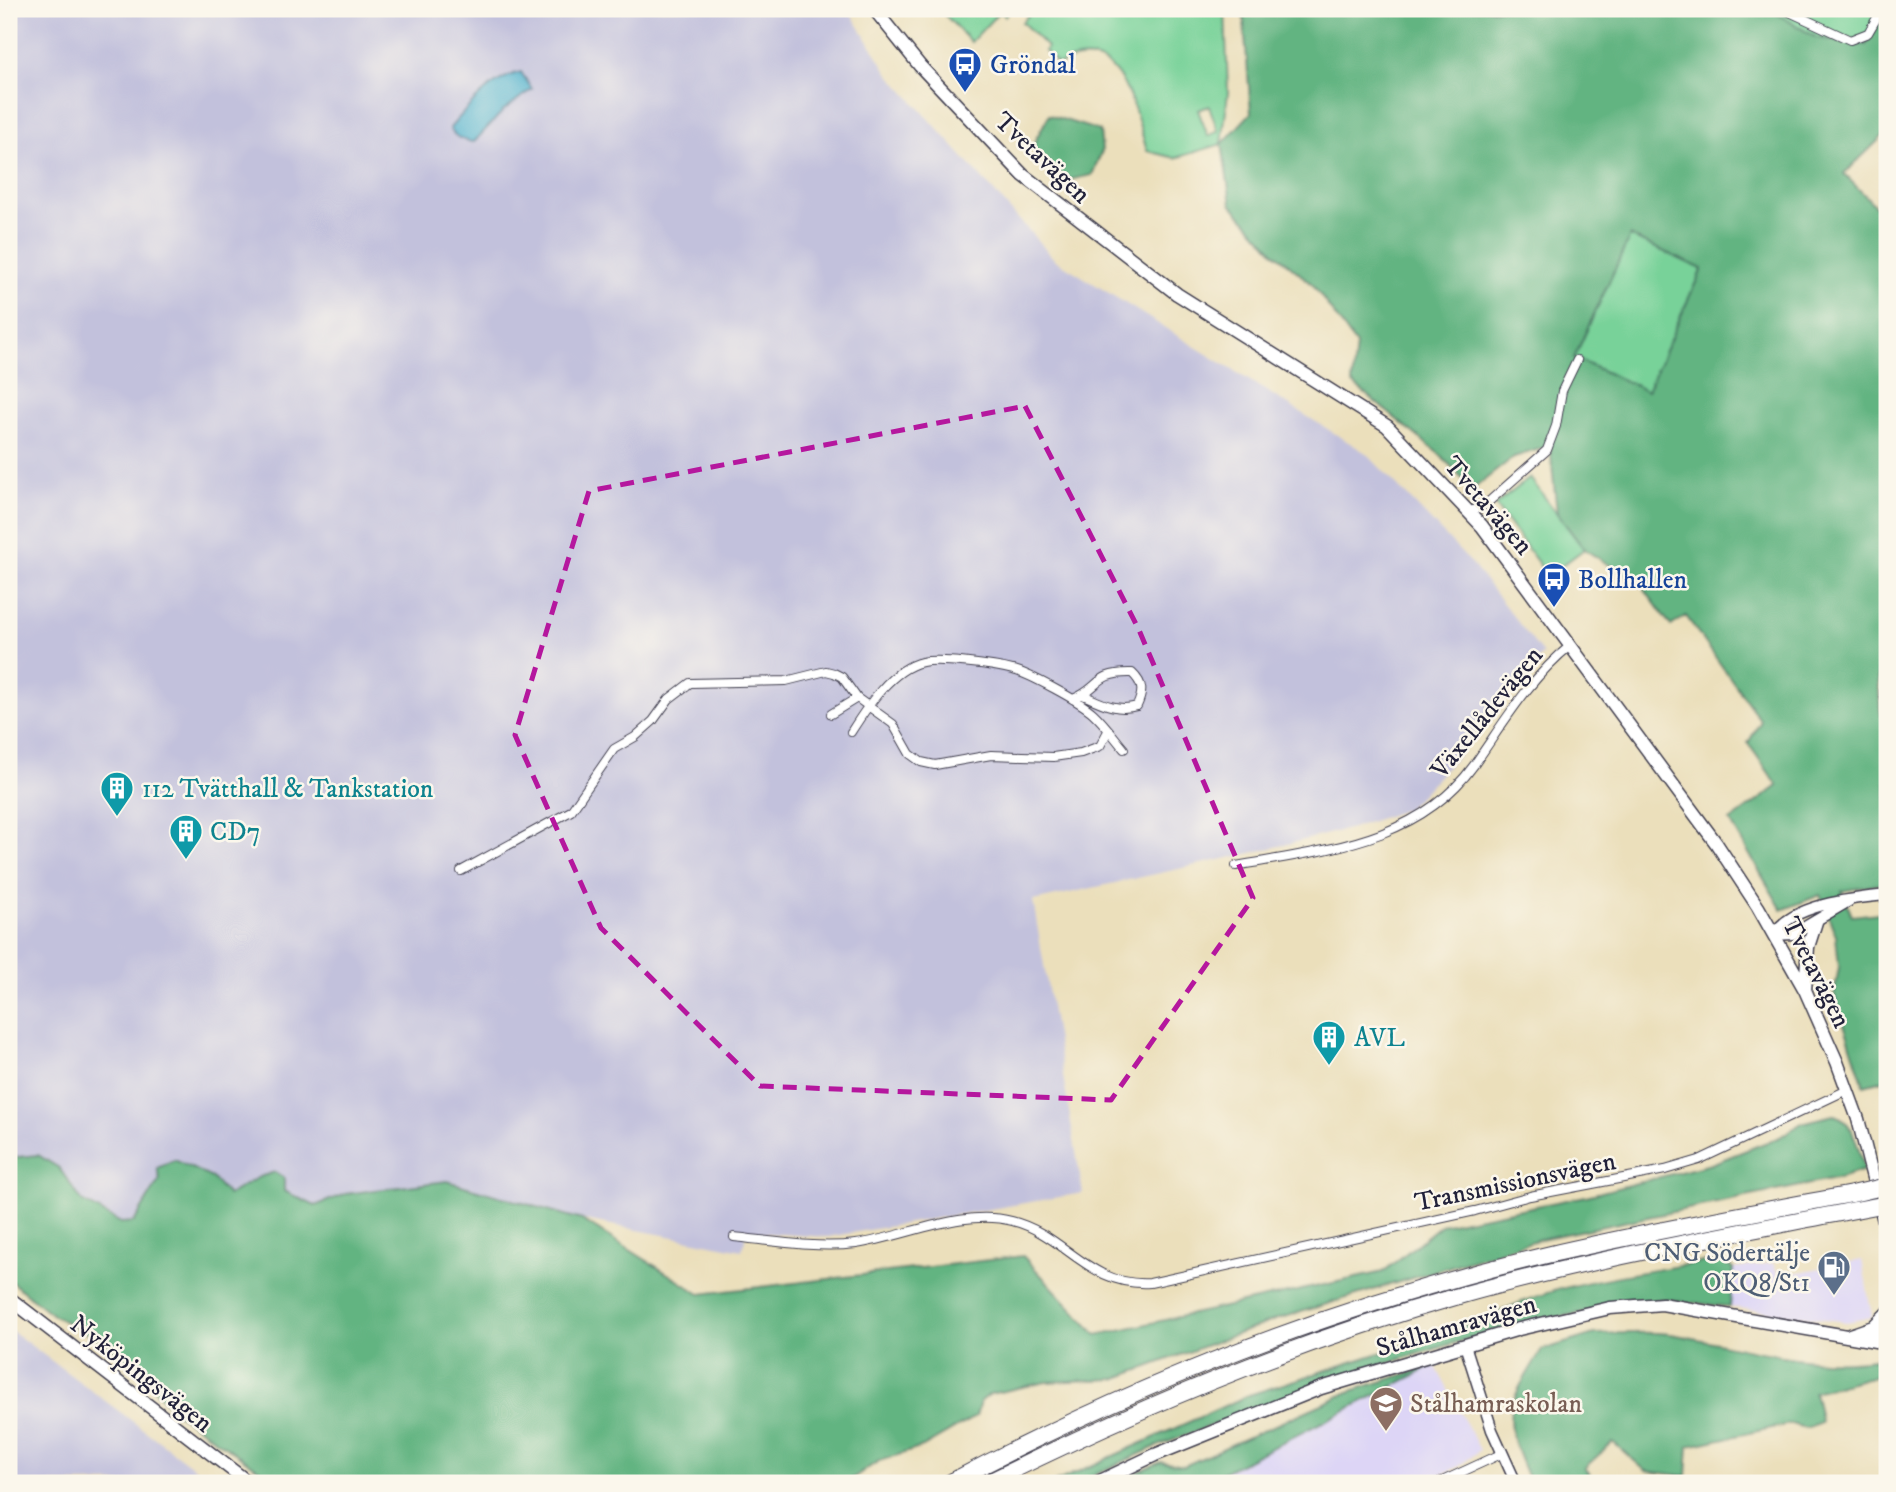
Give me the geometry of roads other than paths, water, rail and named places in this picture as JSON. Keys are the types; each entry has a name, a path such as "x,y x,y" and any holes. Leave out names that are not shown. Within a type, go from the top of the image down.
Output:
{"highway":[{"path":"949,1483 1052,1432 1155,1386 1267,1341 1358,1309 1549,1255 1887,1186"},
{"path":"987,1483 1161,1402 1272,1358 1388,1318 1553,1271 1887,1204"}],"main road":[{"name":"Tvetavägen","path":"874,9 920,66 1023,175 1177,294 1387,426 1469,512 1571,645 1716,843 1774,935 1805,990 1847,1090 1887,1234"},
{"path":"1805,990 1808,947 1816,922"},
{"name":"Nyköpingsvägen","path":"9,1298 249,1483"},
{"name":"Stålhamravägen","path":"1096,1483 1155,1455 1321,1388 1465,1345 1609,1308 1662,1304 1887,1343"},
{"path":"1851,1337 1873,1327 1887,1313"},
{"name":"Stålhamravägen","path":"1851,1337 1887,1330"}],"street":[{"path":"1783,9 1850,40 1868,33 1882,9"},
{"path":"1804,19 1809,9"},
{"path":"1469,512 1485,505 1547,450 1556,426 1562,390 1577,360"},
{"name":"Växellådevägen","path":"1236,866 1365,840 1415,820 1460,782 1526,689 1571,645"},
{"path":"1887,656 1884,694 1887,705"},
{"path":"851,732 868,706 894,678 923,662 1015,670 1073,699 1093,713 1124,749"},
{"path":"461,871 571,811 614,749 635,737 653,721 669,699 690,682 786,681 826,671 842,677 857,698 893,724 910,754 921,762 935,765 991,755 1053,757 1081,753 1100,746 1108,731"},
{"path":"1073,699 1083,695 1101,677 1114,673 1132,673 1140,680 1143,693 1137,706 1126,710 1110,707 1083,695"},
{"path":"831,714 857,698"},
{"path":"1774,935 1786,920 1824,905 1887,895"},
{"path":"1774,935 1793,934 1849,901"},
{"name":"Transmissionsvägen","path":"734,1237 853,1244 953,1223 997,1218 1021,1223 1118,1282 1150,1283 1530,1196 1665,1170 1699,1160 1847,1090"},
{"path":"1465,1345 1501,1454 1516,1483"},
{"path":"1438,1483 1501,1454"}],"water":[{"path":"521,72 532,89 504,110 474,142 463,140 454,134 450,128 481,94 500,80"}],"place":[{"name":"Gröndal","path":"965,94"},
{"name":"Bollhallen","path":"1554,609"},
{"name":"112 Tvätthall & Tankstation","path":"117,818"},
{"name":"CD7","path":"186,861"},
{"name":"AVL","path":"1329,1067"},
{"name":"CNG Södertälje OKQ8/St1","path":"1834,1297"},
{"name":"Stålhamraskolan","path":"1386,1433"}]}
